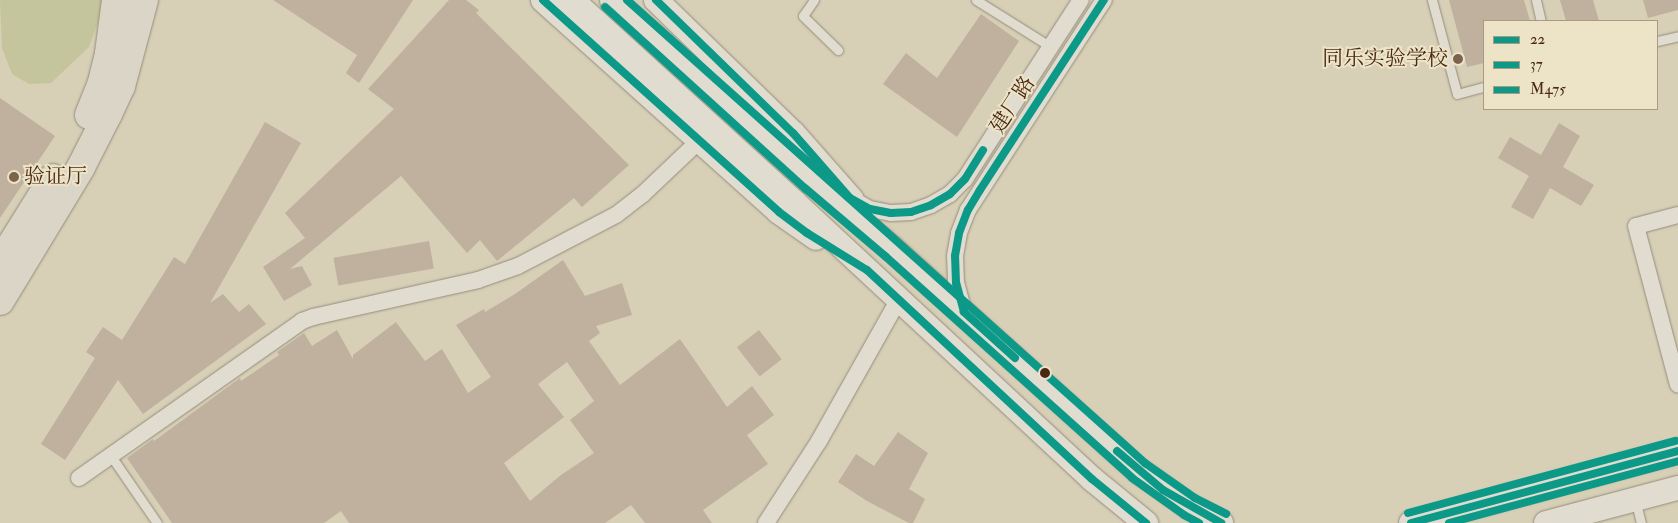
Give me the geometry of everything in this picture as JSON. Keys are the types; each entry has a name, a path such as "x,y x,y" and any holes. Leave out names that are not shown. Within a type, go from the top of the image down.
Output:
{"highway":[{"path":"0,263 42,196 89,114 101,86 109,54 116,0"},
{"path":"0,301 81,167 108,114 121,86 144,0"}],"main road":[{"path":"543,0 779,212 808,233 867,270"},
{"path":"572,0 794,202 1092,478 1146,523"},
{"path":"612,0 813,182 892,248 964,312 1139,471 1190,507 1221,523"},
{"path":"656,0 793,133 892,248"},
{"path":"1411,523 1678,451"},
{"path":"1546,523 1678,488"}],"street":[{"name":"建厂路","path":"850,198 870,209 890,213 911,212 931,206 950,194 964,179 1081,0"},
{"name":"建厂路","path":"964,312 956,284 955,256 959,233 968,210 1104,0"},
{"path":"79,478 302,321 478,280 518,266 616,215 642,195 699,141"},
{"path":"1678,215 1636,226 1678,385"},
{"path":"766,523 819,441 899,299"}],"lane":[{"path":"814,0 803,16 838,50"},
{"path":"976,0 1051,47"},
{"path":"1432,0 1457,94 1483,87"},
{"path":"1536,0 1541,20"},
{"path":"1658,41 1678,36"},
{"path":"111,456 157,523"},
{"path":"1635,500 1641,523"}],"green space":[{"path":"0,0 106,0 89,47 51,83 29,84 12,74 2,48"}],"building":[{"path":"273,0 413,0 359,83 346,73 357,55"},
{"path":"449,0 466,0 479,10 476,13 629,165 582,207 574,198 497,261 480,240 467,253 401,176 290,269 302,266 312,285 284,301 263,267 305,238 285,213 394,109 368,89"},
{"path":"1449,0 1524,0 1530,20 1483,20 1483,63 1467,67"},
{"path":"1560,0 1593,0 1599,20 1566,20"},
{"path":"1643,0 1678,0 1678,10 1648,18"},
{"path":"981,14 1019,41 957,137 883,84 906,53 937,78"},
{"name":"验证厅","path":"0,98 55,136 0,218"},
{"path":"265,122 301,143 210,303 223,294 239,312 249,304 266,324 143,414 118,380 65,460 41,444 95,358 86,352 103,327 122,340 174,257 185,264"},
{"path":"1559,123 1580,136 1563,167 1594,185 1581,206 1550,188 1533,219 1511,207 1529,176 1498,158 1510,137 1541,155"},
{"path":"429,241 434,269 338,285 333,258"},
{"path":"563,260 585,296 622,283 632,315 596,326 600,333 589,341 620,385 680,339 727,407 752,386 774,415 747,435 768,464 703,510 712,523 645,523 631,505 605,523 349,523 341,511 324,523 172,523 127,458 153,439 154,441 240,378 241,381 279,355 277,352 304,333 312,346 337,330 353,359 353,355 396,322 425,361 442,349 468,393 491,377 456,325 484,309 485,312 515,294","holes":["567,362 594,401 570,420 594,453 561,475 530,501 504,463 564,417 538,384"]},
{"path":"759,330 782,359 760,376 737,347"},
{"path":"898,432 928,453 909,489 925,499 913,523 909,523 867,501 838,482 856,454 874,466"}],"transit line":[{"name":"22","path":"543,0 779,212 807,233 867,270 1092,479 1146,523"},
{"name":"M475","path":"627,0 1145,463 1195,498 1226,514"},
{"name":"22","path":"656,0 793,133 850,198 870,209 891,213 911,212 931,205 950,194 965,179 983,150"},
{"name":"22","path":"1015,358 964,312 956,283 955,256 959,233 968,210 980,190 1104,0"},
{"name":"37","path":"605,7 806,189 885,256 1132,478 1184,515 1199,523"},
{"name":"M475","path":"1408,513 1675,441"},
{"name":"22","path":"1117,451 1163,490 1221,523"},
{"name":"22","path":"1411,523 1678,451"},
{"name":"37","path":"1449,523 1678,461"}],"place":[{"name":"同乐实验学校","path":"1458,59"},
{"name":"验证厅","path":"14,177"}]}
